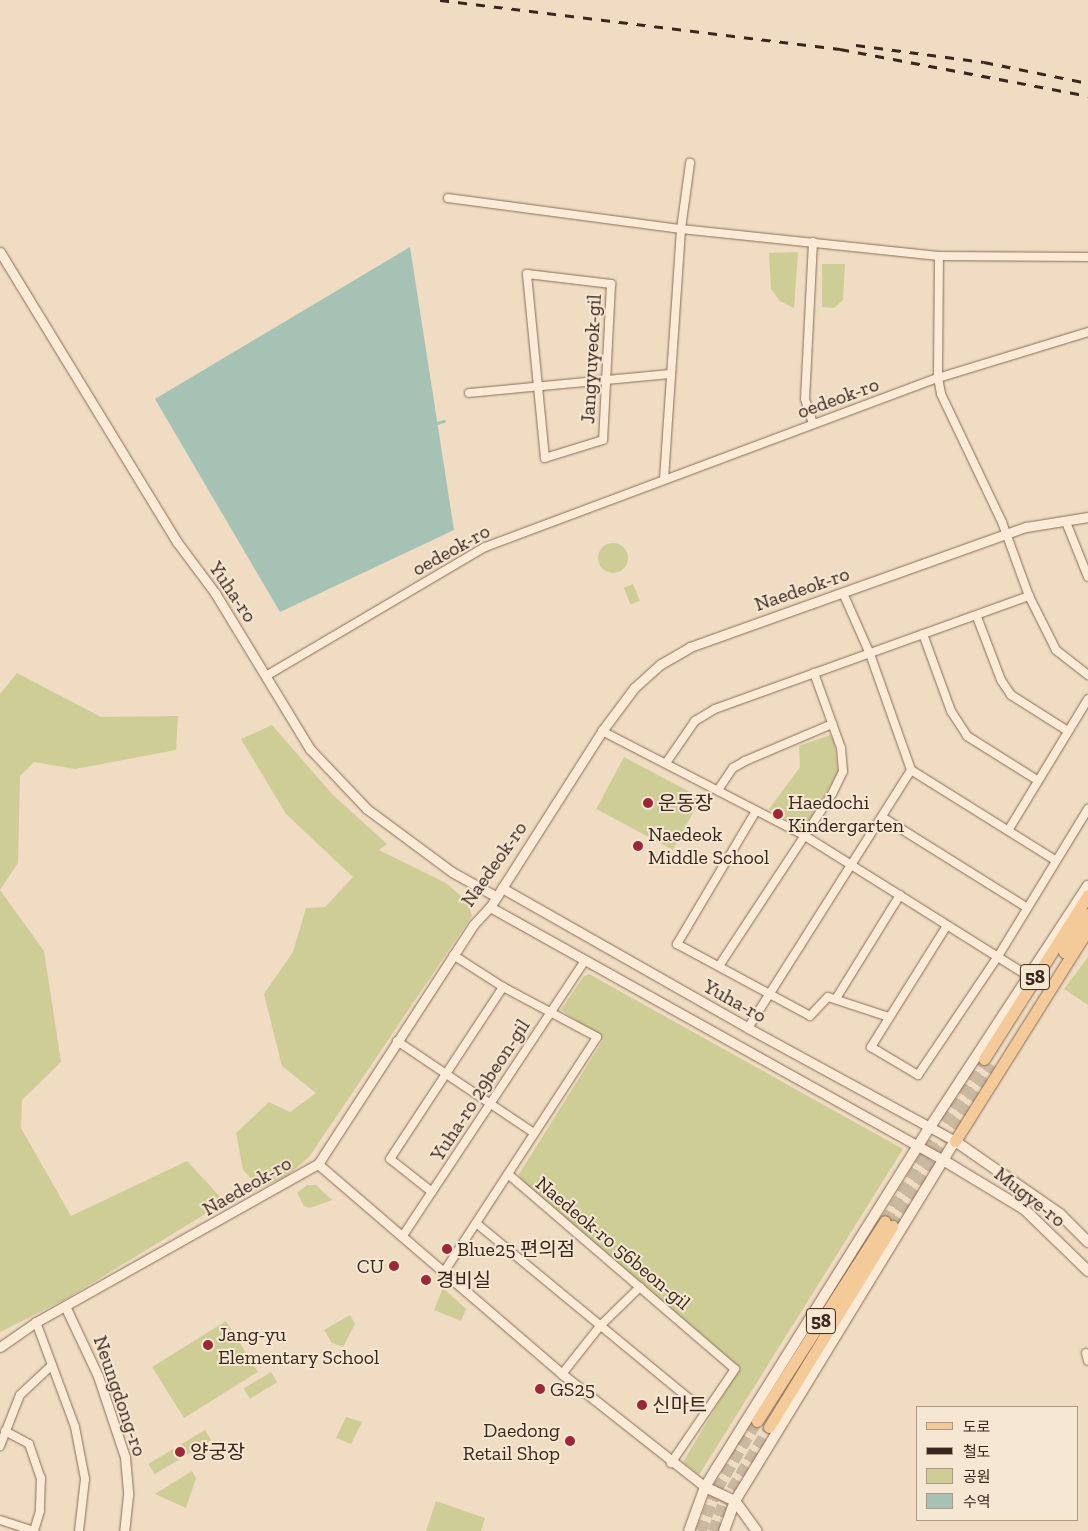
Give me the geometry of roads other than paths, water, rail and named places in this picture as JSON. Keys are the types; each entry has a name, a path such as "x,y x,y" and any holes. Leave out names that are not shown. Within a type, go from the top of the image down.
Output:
{"main road":[{"path":"689,1531 705,1487 930,1127 1088,886"},
{"name":"58","path":"1088,895 988,1062 1088,914"},
{"path":"724,1531 735,1501 955,1140 1088,929"},
{"name":"Mugye-ro","path":"955,1140 1060,1214 1088,1242"},
{"name":"Mugye-ro","path":"943,1160 1024,1209 1088,1272"},
{"name":"58","path":"757,1421 888,1223 769,1427"},
{"path":"705,1487 735,1501 757,1531"}],"street":[{"path":"664,479 681,228 690,162"},
{"path":"448,198 681,228 939,256 1088,257"},
{"path":"813,242 805,399 813,424"},
{"name":"Yuha-ro","path":"0,252 177,542 215,593 310,749 368,809 452,872 497,897"},
{"path":"939,256 938,378 941,394 1007,534 1030,596 1056,650 1088,675"},
{"name":"Jangyuyeok-gil","path":"527,274 611,284 606,380 603,440 545,458 527,274"},
{"name":"oedeok-ro","path":"266,676 485,547 938,378 1088,332"},
{"path":"470,393 671,374"},
{"name":"Naedeok-ro","path":"0,1347 36,1322 318,1164 473,925 497,897 602,731 634,688 661,664 690,647 1007,534 1026,528 1088,517"},
{"path":"1066,522 1088,577"},
{"path":"843,593 870,654 911,770 1055,860"},
{"path":"666,763 695,721 715,709 923,634 977,617 1030,596"},
{"path":"977,617 1001,680 1011,695 1068,731"},
{"path":"923,634 951,711 967,736 1037,780"},
{"path":"719,966 805,836 843,772 841,748 814,673"},
{"path":"1009,830 1037,780 1088,699"},
{"path":"718,790 733,768 745,761 832,724"},
{"path":"602,731 805,836 1028,976"},
{"path":"748,1028 767,994 911,770"},
{"path":"946,926 871,1047 918,1075 997,958 1026,907 1088,809"},
{"path":"756,811 678,944 810,1016 828,997 837,997 889,1017"},
{"path":"882,817 1026,907"},
{"name":"Yuha-ro","path":"502,888 748,1028 955,1140"},
{"path":"837,997 900,895"},
{"name":"Yuha-ro","path":"490,907 943,1160"},
{"path":"453,955 503,987 551,1012"},
{"name":"Yuha-ro 29beon-gil","path":"402,1237 585,960"},
{"path":"432,1192 390,1159 503,987"},
{"name":"Naedeok-ro 56beon-gil","path":"551,1012 597,1037 508,1174 735,1369 705,1412"},
{"path":"397,1041 534,1133"},
{"path":"318,1164 562,1374 671,1463 705,1487"},
{"path":"444,1272 508,1174"},
{"path":"476,1223 705,1412 671,1463"},
{"path":"562,1374 600,1326 640,1287"},
{"name":"Neungdong-ro","path":"65,1306 98,1376 125,1457 128,1494 124,1531"},
{"path":"36,1322 75,1427 85,1479 79,1531"},
{"path":"0,1446 20,1395 52,1365"},
{"path":"0,1520 33,1531 40,1511 41,1478 29,1444 5,1432"}],"water":[{"path":"410,247 454,530 280,612 155,399"}],"waterway":[{"path":"437,423 444,421"}],"tunnel":[{"path":"885,1221 984,1059"},
{"path":"892,1226 993,1065"},
{"path":"701,1531 717,1489 757,1421"},
{"path":"713,1531 723,1503 769,1427"}],"railway":[{"path":"440,0 840,49 1088,96"},
{"path":"856,45 984,62 1088,83"}],"place":[{"name":"운동장","path":"648,803"},
{"name":"Haedochi Kindergarten","path":"778,814"},
{"name":"Naedeok Middle School","path":"638,846"},
{"name":"Blue25 편의점","path":"447,1249"},
{"name":"CU","path":"394,1266"},
{"name":"경비실","path":"426,1280"},
{"name":"Jang-yu Elementary School","path":"208,1345"},
{"name":"GS25","path":"540,1389"},
{"name":"신마트","path":"642,1405"},
{"name":"Daedong Retail Shop","path":"570,1441"},
{"name":"양궁장","path":"180,1452"}]}
